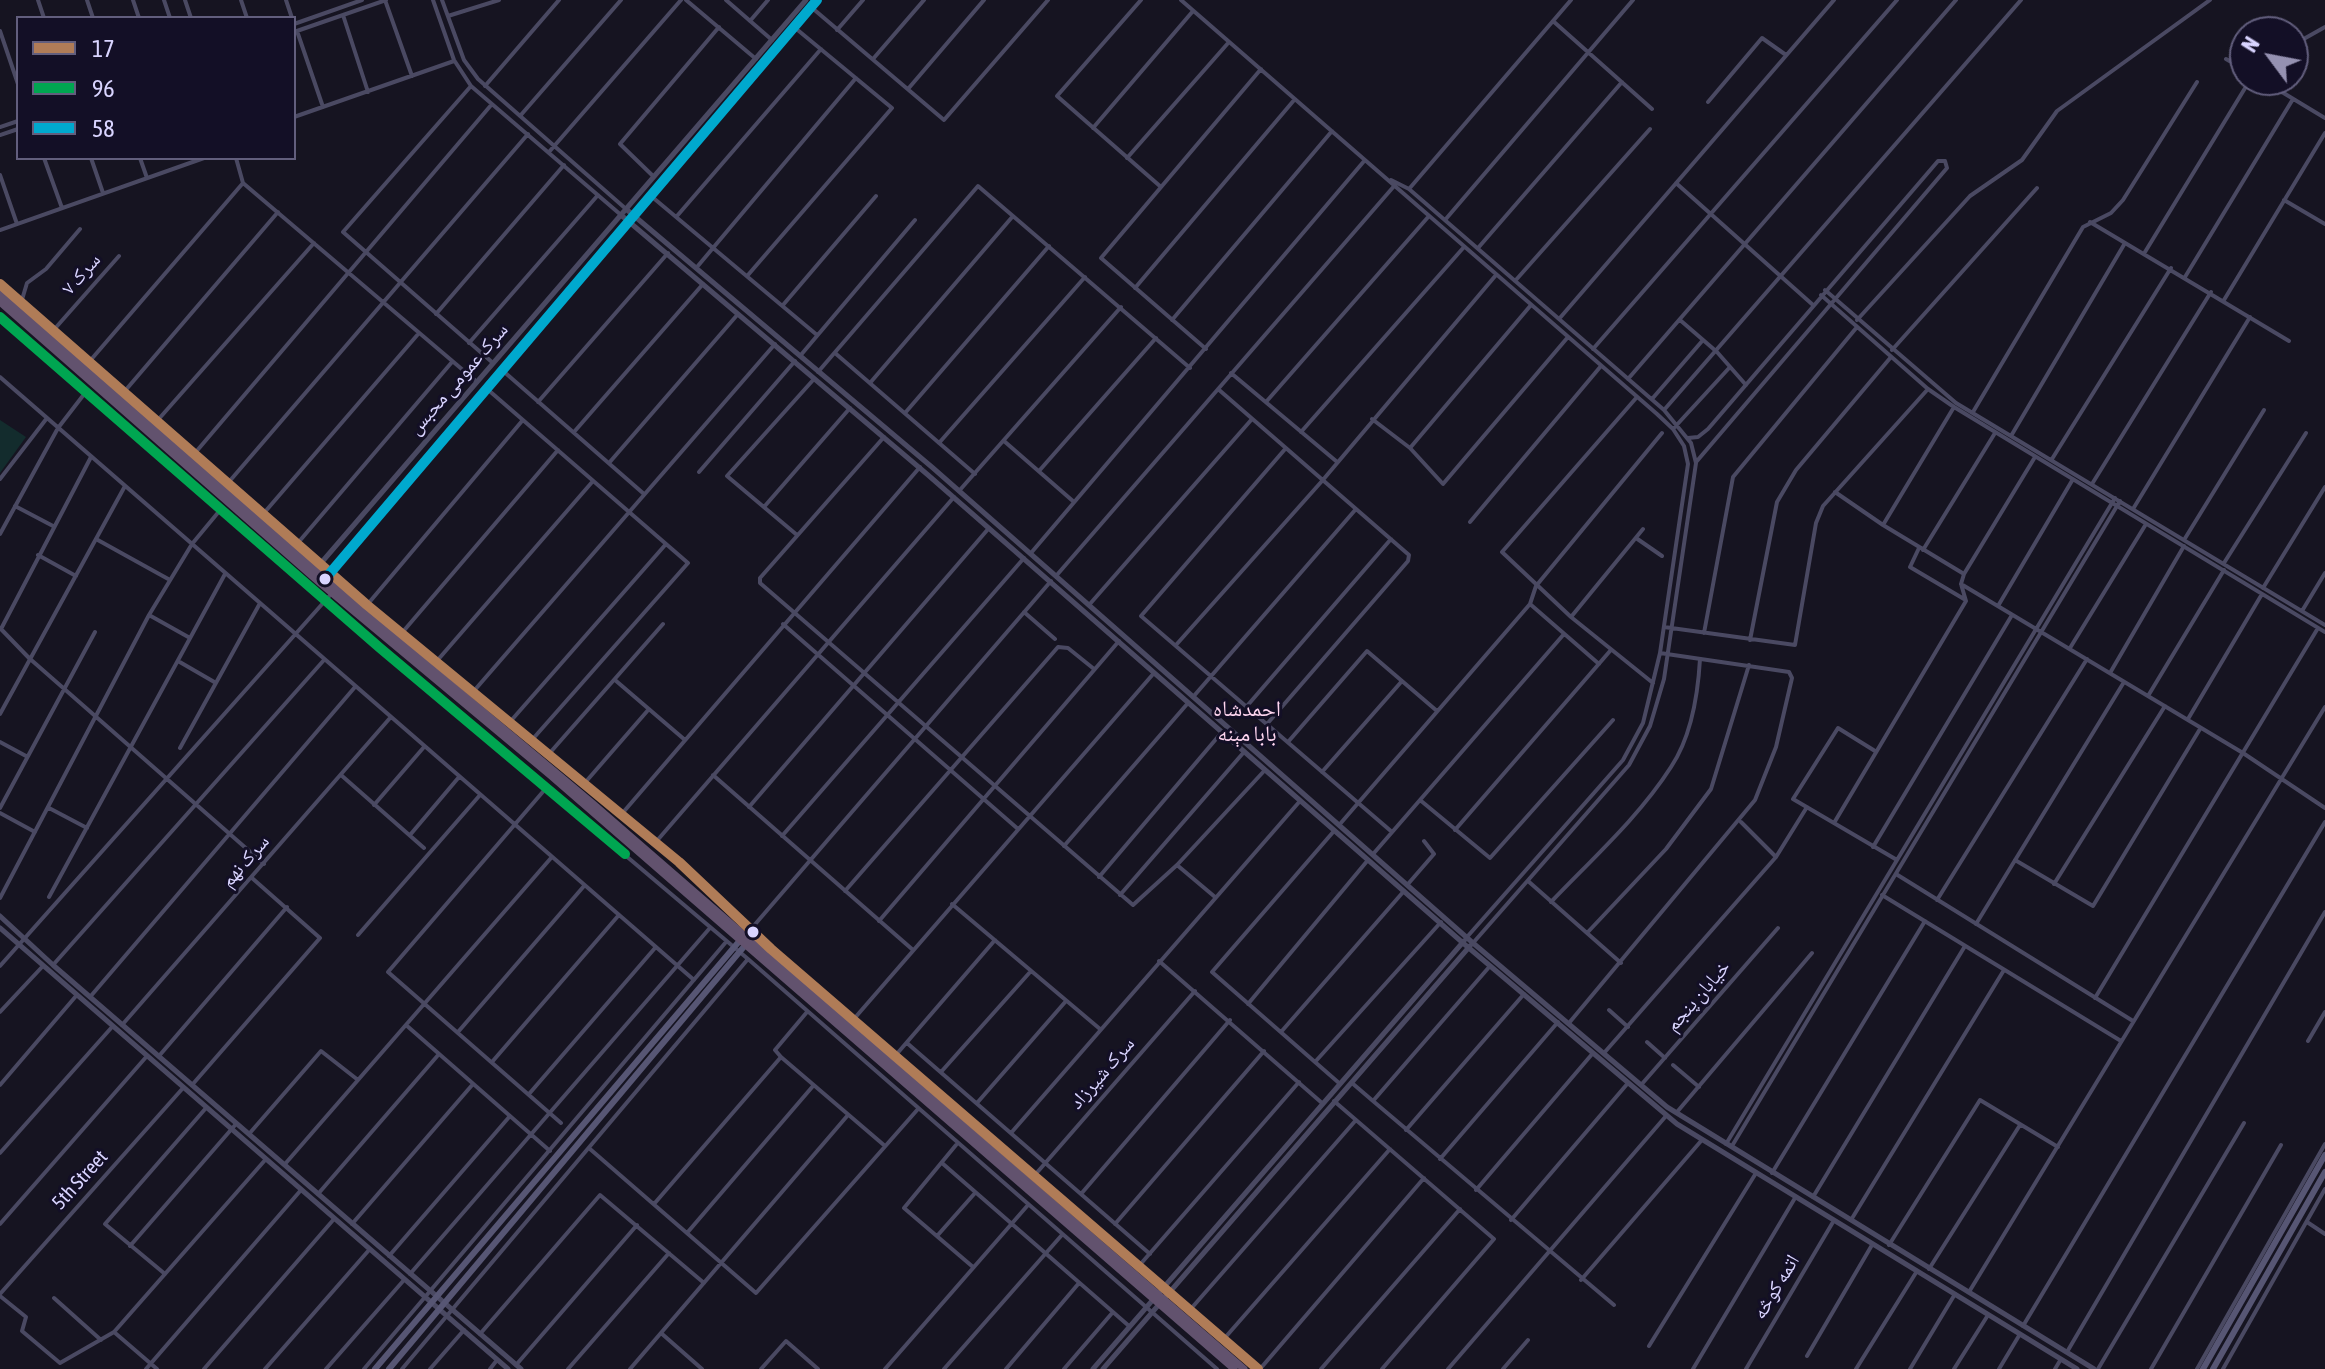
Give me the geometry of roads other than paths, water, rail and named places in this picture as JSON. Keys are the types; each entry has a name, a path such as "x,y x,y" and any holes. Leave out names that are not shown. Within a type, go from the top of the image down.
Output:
{"highway":[{"path":"0,294 331,594 501,725 1244,1369"},
{"path":"0,302 48,337 317,567 327,576 331,594"},
{"path":"746,938 874,1043 1161,1297 1234,1369"}],"main road":[{"path":"389,1369 746,938"},
{"path":"375,1369 433,1297 737,950"},
{"path":"2200,1369 2224,1333 2325,1155"},
{"path":"2213,1369 2325,1172"},
{"path":"2224,1333 2231,1337"}],"street":[{"path":"337,0 340,8"},
{"path":"296,21 362,0"},
{"path":"296,32 386,0 412,76"},
{"path":"433,0 454,60 471,86 703,284 797,359"},
{"path":"442,0 464,60 485,86 697,267 797,359 1031,553 1119,641 1334,831 1678,1116 2096,1369 2244,1123"},
{"path":"485,86 559,0"},
{"path":"520,116 621,0"},
{"path":"549,152 683,0 756,59"},
{"path":"726,0 772,40"},
{"path":"750,21 768,0"},
{"name":"سرک عمومی محبس","path":"317,567 806,0"},
{"name":"سرک عمومی محبس","path":"327,576 817,0"},
{"path":"837,30 863,0"},
{"path":"873,59 924,0"},
{"path":"908,89 984,0"},
{"path":"811,7 944,120 1048,0"},
{"path":"1141,0 1057,96 1161,187"},
{"path":"1103,1369 1315,1111 1623,760 1643,723 1660,653 1688,464 1684,446 1673,429 1396,184 1181,0"},
{"path":"1409,189 1571,0"},
{"path":"1445,220 1633,0"},
{"path":"1559,319 1834,0"},
{"path":"1593,349 1897,0"},
{"path":"1628,379 1956,0"},
{"path":"1664,410 2021,0"},
{"path":"1857,320 1970,196 2022,160 2057,111 2210,0"},
{"path":"448,16 496,1"},
{"path":"1093,128 1193,10"},
{"path":"343,15 368,92"},
{"path":"1553,21 1652,109"},
{"path":"653,176 620,144 719,27"},
{"path":"748,275 892,108 794,27"},
{"path":"0,31 16,78"},
{"path":"296,35 323,107"},
{"path":"1708,102 1762,38 1787,55"},
{"path":"1127,158 1229,42"},
{"path":"677,216 821,49"},
{"path":"296,116 454,60"},
{"path":"1206,349 1101,258 1261,69"},
{"path":"697,267 856,78"},
{"path":"1478,248 1622,82"},
{"path":"1973,412 2083,227 2111,213 2123,200 2197,82"},
{"path":"471,86 344,230 367,254 493,363"},
{"path":"2145,252 2240,96"},
{"path":"2288,96 2325,118"},
{"path":"1135,288 1295,99"},
{"path":"2185,277 2293,99"},
{"path":"195,453 492,104"},
{"path":"1515,281 1650,129"},
{"path":"1172,320 1332,131"},
{"path":"2224,300 2325,133"},
{"path":"228,483 528,134"},
{"path":"45,160 62,208"},
{"path":"92,160 103,193"},
{"path":"141,160 147,178"},
{"path":"237,160 243,183 477,382"},
{"path":"1031,553 1365,160"},
{"path":"0,230 188,161"},
{"path":"1688,438 1701,435 1938,161 1945,161 1947,168 1833,297 1696,463"},
{"path":"436,314 564,165"},
{"path":"0,175 17,224"},
{"path":"89,362 243,183"},
{"path":"1676,183 1813,305"},
{"path":"1093,1369 1146,1308 1161,1297 1528,881 1635,755 1650,726 1668,654 1696,463 1688,438 1664,410 1478,248 1409,189 1396,184"},
{"path":"327,576 367,605 655,843 746,938 925,725 1396,184"},
{"path":"797,535 727,476 978,186 1190,368"},
{"path":"1892,350 2037,188"},
{"path":"469,343 598,195"},
{"path":"651,196 817,335"},
{"path":"783,305 876,196"},
{"path":"2284,200 2325,224"},
{"path":"124,392 278,212"},
{"path":"870,383 1013,216"},
{"path":"1266,402 1429,216"},
{"path":"699,472 915,220"},
{"path":"2090,222 2145,252 2289,341"},
{"path":"21,303 27,283 46,269 80,229"},
{"path":"157,421 314,243"},
{"path":"2011,436 2125,243"},
{"path":"905,413 1049,246"},
{"path":"1301,432 1464,247"},
{"path":"538,402 668,253"},
{"name":"سرک ۷","path":"36,350 119,256"},
{"path":"2052,460 2171,268"},
{"path":"1176,645 1322,481 1496,274"},
{"path":"939,443 1085,277"},
{"path":"0,284 21,303 48,337 89,362 264,514 317,567"},
{"path":"574,432 703,284"},
{"path":"1825,290 1954,407 2073,479 2133,509 2224,570 2325,625"},
{"path":"2092,485 2211,292"},
{"path":"1821,295 1928,389 1973,412 2052,460 2146,524 2224,564 2325,632"},
{"path":"1410,448 1531,305"},
{"path":"959,491 1121,307"},
{"path":"609,463 738,313"},
{"path":"0,317 221,509 331,594 709,929 748,959 1217,1369"},
{"path":"2133,509 2250,317"},
{"path":"1680,320 1717,352 1746,385"},
{"path":"1704,633 1733,477 1857,327"},
{"path":"264,514 419,333"},
{"path":"1372,419 1410,448 1443,484 1568,337"},
{"path":"1039,471 1156,338"},
{"path":"1651,399 1703,340"},
{"path":"473,692 775,344"},
{"path":"835,353 975,474"},
{"path":"1750,641 1777,502 1796,470 1891,357"},
{"path":"297,544 452,362"},
{"path":"1470,522 1601,366"},
{"path":"1673,429 1730,367"},
{"path":"502,370 644,494"},
{"path":"1231,373 1336,461"},
{"path":"816,375 1024,558 1089,605 1374,853 1465,940"},
{"path":"0,377 694,980"},
{"path":"486,388 688,563 531,741"},
{"path":"1218,389 1409,555 1408,561 1267,724"},
{"path":"1664,627 1795,645 1816,523 1823,506 1928,389"},
{"path":"0,534 58,428 85,392"},
{"path":"465,396 474,403"},
{"path":"1637,397 1503,550 1504,556 1536,586 1653,684"},
{"path":"1883,525 1954,407"},
{"path":"764,507 850,408"},
{"path":"2110,673 2264,410"},
{"path":"0,479 47,418"},
{"path":"1089,605 1252,419"},
{"path":"367,605 522,421"},
{"path":"1966,601 1910,567 1995,432"},
{"path":"1340,824 1530,604 1536,586 1662,433"},
{"path":"2224,564 2306,433"},
{"path":"884,437 759,581 829,643 1135,905 1177,865 1265,770"},
{"path":"1004,441 1074,502"},
{"path":"1286,448 1141,616 1392,832"},
{"path":"401,634 558,450"},
{"path":"91,457 0,630 264,864"},
{"path":"1834,823 1966,601 1961,584 1964,574 2035,457"},
{"path":"620,816 920,467"},
{"path":"1998,606 2073,479"},
{"path":"436,662 593,481"},
{"path":"0,714 125,486"},
{"path":"2187,720 2325,487"},
{"path":"1835,492 1964,574"},
{"path":"655,843 954,497"},
{"path":"1728,1147 1882,895 1897,860 2116,502"},
{"path":"15,506 53,526"},
{"path":"0,898 149,615 192,544 221,509"},
{"path":"1193,697 1356,509"},
{"path":"2070,649 2146,524"},
{"path":"749,807 989,528"},
{"path":"1571,617 1643,529"},
{"path":"1636,538 1662,556"},
{"path":"96,539 170,580"},
{"path":"1247,706 1391,539"},
{"path":"509,723 666,544"},
{"path":"38,555 76,576"},
{"path":"782,836 1024,558"},
{"path":"2148,696 2224,570"},
{"path":"2302,611 2325,573"},
{"path":"49,897 225,574"},
{"path":"1961,584 2243,753 2325,808"},
{"path":"0,966 331,594"},
{"path":"1530,604 1599,664"},
{"path":"180,748 259,605"},
{"path":"1024,612 1055,639"},
{"path":"1873,847 2012,614"},
{"path":"149,615 190,638"},
{"path":"548,755 663,624"},
{"path":"783,624 1018,829"},
{"path":"2095,998 2318,628"},
{"path":"1728,1147 2038,630"},
{"path":"35,832 0,810 95,632"},
{"path":"1374,853 1564,634"},
{"path":"879,921 1119,641"},
{"path":"845,891 1058,647 1068,648 1094,669"},
{"path":"1288,742 1367,651 1437,711"},
{"path":"1455,830 1610,651"},
{"path":"1569,1023 1740,822 1766,779 1792,678 1789,672 1660,653"},
{"path":"1551,902 1640,808 1672,766 1698,692 1700,658"},
{"path":"1937,900 2087,659"},
{"path":"53,965 324,660"},
{"path":"178,661 216,683"},
{"path":"1587,933 1666,849 1711,789 1749,665"},
{"path":"851,1023 1154,673"},
{"path":"1161,679 1166,673"},
{"path":"615,680 685,740"},
{"path":"1322,772 1402,681"},
{"path":"1976,924 2124,682"},
{"path":"90,997 355,687"},
{"path":"1064,847 1188,703"},
{"path":"2054,884 2165,706"},
{"path":"1969,1292 2325,707"},
{"path":"583,785 649,709"},
{"name":"سرک نهم","path":"122,1025 390,718"},
{"path":"1420,800 1490,858 1613,720"},
{"path":"1875,751 1838,728 1793,799 1897,860"},
{"path":"2015,860 2095,905 2201,728"},
{"path":"1099,877 1222,732"},
{"path":"0,742 27,757"},
{"path":"374,805 424,747"},
{"path":"1120,895 1244,752"},
{"path":"341,775 424,848"},
{"path":"713,775 913,950"},
{"path":"410,835 459,777"},
{"path":"547,787 389,971 561,1123"},
{"path":"358,935 480,795"},
{"path":"1011,1133 1300,801"},
{"path":"1604,1053 1776,857 1807,807"},
{"path":"49,808 87,828"},
{"path":"1740,822 1776,857"},
{"path":"2023,1326 2325,822"},
{"path":"1334,831 1214,967 1216,977 1339,1083"},
{"path":"1408,884 1434,854 1424,841"},
{"path":"284,1165 551,858"},
{"path":"1248,1004 1368,860"},
{"path":"1177,865 1215,897"},
{"path":"1893,872 2133,1022"},
{"path":"192,1085 320,938 252,878"},
{"path":"1528,881 1621,963"},
{"path":"458,1032 584,886"},
{"path":"1281,1032 1404,891"},
{"path":"1882,895 2121,1041"},
{"path":"952,904 1100,1029"},
{"path":"159,1056 287,907"},
{"path":"2067,1352 2325,912"},
{"path":"0,916 410,1274 447,1316 508,1369"},
{"path":"492,1062 618,916"},
{"path":"1772,1173 1925,921"},
{"path":"1315,1062 1441,922"},
{"path":"0,928 404,1280 425,1297 433,1297"},
{"name":"خیابان پنجم","path":"1641,1085 1778,928"},
{"path":"410,1274 709,929"},
{"path":"895,1056 995,940"},
{"path":"433,1297 550,1151 726,942"},
{"path":"1471,945 1490,966 1666,1116 1701,1141 2077,1369"},
{"path":"1812,1198 1965,946"},
{"path":"529,1094 655,948"},
{"path":"1677,1124 1678,1116 1699,1087 1812,953"},
{"path":"402,1369 748,959"},
{"path":"1159,961 1322,1103"},
{"path":"1373,1101 1490,966"},
{"path":"0,1012 42,967"},
{"path":"1850,1222 2004,970"},
{"path":"941,1072 1031,971"},
{"name":"سرک شیرزاد","path":"1034,1176 1195,991"},
{"path":"1406,1130 1524,994"},
{"path":"0,1085 76,996"},
{"path":"977,1103 1066,1001"},
{"path":"1609,1010 1628,1027"},
{"path":"807,1012 775,1050 885,1146"},
{"path":"2308,1041 2325,1012"},
{"path":"1081,1194 1230,1020"},
{"path":"1440,1159 1558,1022"},
{"path":"406,1025 550,1151"},
{"path":"0,1153 112,1027"},
{"path":"1647,1042 1665,1058"},
{"path":"874,1043 895,1056 1138,1267 1161,1297 1189,1311 1259,1369 1424,1178"},
{"path":"907,1043 1150,1254"},
{"path":"249,1134 321,1051 358,1080"},
{"path":"1115,1224 1264,1051"},
{"path":"1476,1190 1593,1053"},
{"path":"318,1194 439,1054"},
{"path":"0,1224 147,1056"},
{"path":"654,1204 781,1057"},
{"path":"1673,1065 1699,1087"},
{"path":"1138,1267 1299,1082"},
{"path":"1351,1082 1614,1305"},
{"path":"1511,1220 1628,1083"},
{"path":"352,1224 473,1084"},
{"path":"687,1233 813,1086"},
{"name":"5th Street","path":"0,1295 183,1088"},
{"path":"1889,1245 1980,1100 2059,1148"},
{"path":"1334,1101 1494,1239 1382,1369"},
{"path":"165,1274 105,1224 206,1108"},
{"path":"590,1149 758,1292 918,1109"},
{"path":"1315,1111 1321,1116"},
{"path":"630,1369 848,1115"},
{"path":"389,1256 510,1116"},
{"path":"1448,1369 1666,1116"},
{"path":"1189,1311 1356,1120"},
{"path":"130,1246 236,1124"},
{"path":"1929,1269 2020,1124"},
{"path":"1581,1280 1701,1141"},
{"path":"957,1144 904,1208 973,1267"},
{"path":"2200,1369 2325,1144"},
{"path":"2151,1369 2281,1145"},
{"path":"1223,1340 1390,1149"},
{"path":"55,1369 60,1363 114,1332 266,1159"},
{"path":"942,1163 1129,1326"},
{"path":"1649,1346 1756,1173"},
{"path":"2223,1369 2325,1189"},
{"path":"146,1369 301,1190"},
{"path":"937,1236 975,1192"},
{"path":"480,1334 600,1195 704,1283"},
{"path":"1693,1369 1795,1198"},
{"path":"885,1369 1028,1205"},
{"path":"1321,1369 1460,1209"},
{"path":"204,1369 334,1219"},
{"name":"اتمه کوڅه","path":"1746,1369 1833,1222"},
{"path":"2307,1222 2325,1234"},
{"path":"442,1307 452,1310 518,1367 637,1225"},
{"path":"944,1369 1062,1235"},
{"path":"1807,1356 1872,1245"},
{"path":"265,1369 369,1250"},
{"path":"568,1369 669,1253"},
{"path":"1856,1369 1917,1271"},
{"path":"326,1369 404,1280"},
{"path":"1006,1369 1079,1283"},
{"path":"1910,1369 1955,1294"},
{"path":"0,1295 27,1318 22,1331 60,1363"},
{"path":"364,1369 425,1297"},
{"path":"54,1298 101,1340"},
{"path":"1064,1369 1113,1312"},
{"path":"1954,1369 1988,1315"},
{"path":"430,1369 464,1330"},
{"path":"114,1332 157,1369"},
{"path":"661,1333 702,1369"},
{"path":"1999,1369 2020,1334"},
{"path":"1503,1369 1528,1340"},
{"path":"761,1369 786,1341 818,1369"},
{"path":"2055,1369 2061,1359"},
{"path":"490,1369 497,1360"},
{"path":"690,1369 695,1363"}],"district":[{"name":"احمدشاه بابا مېنه","path":"1247,722"}]}
